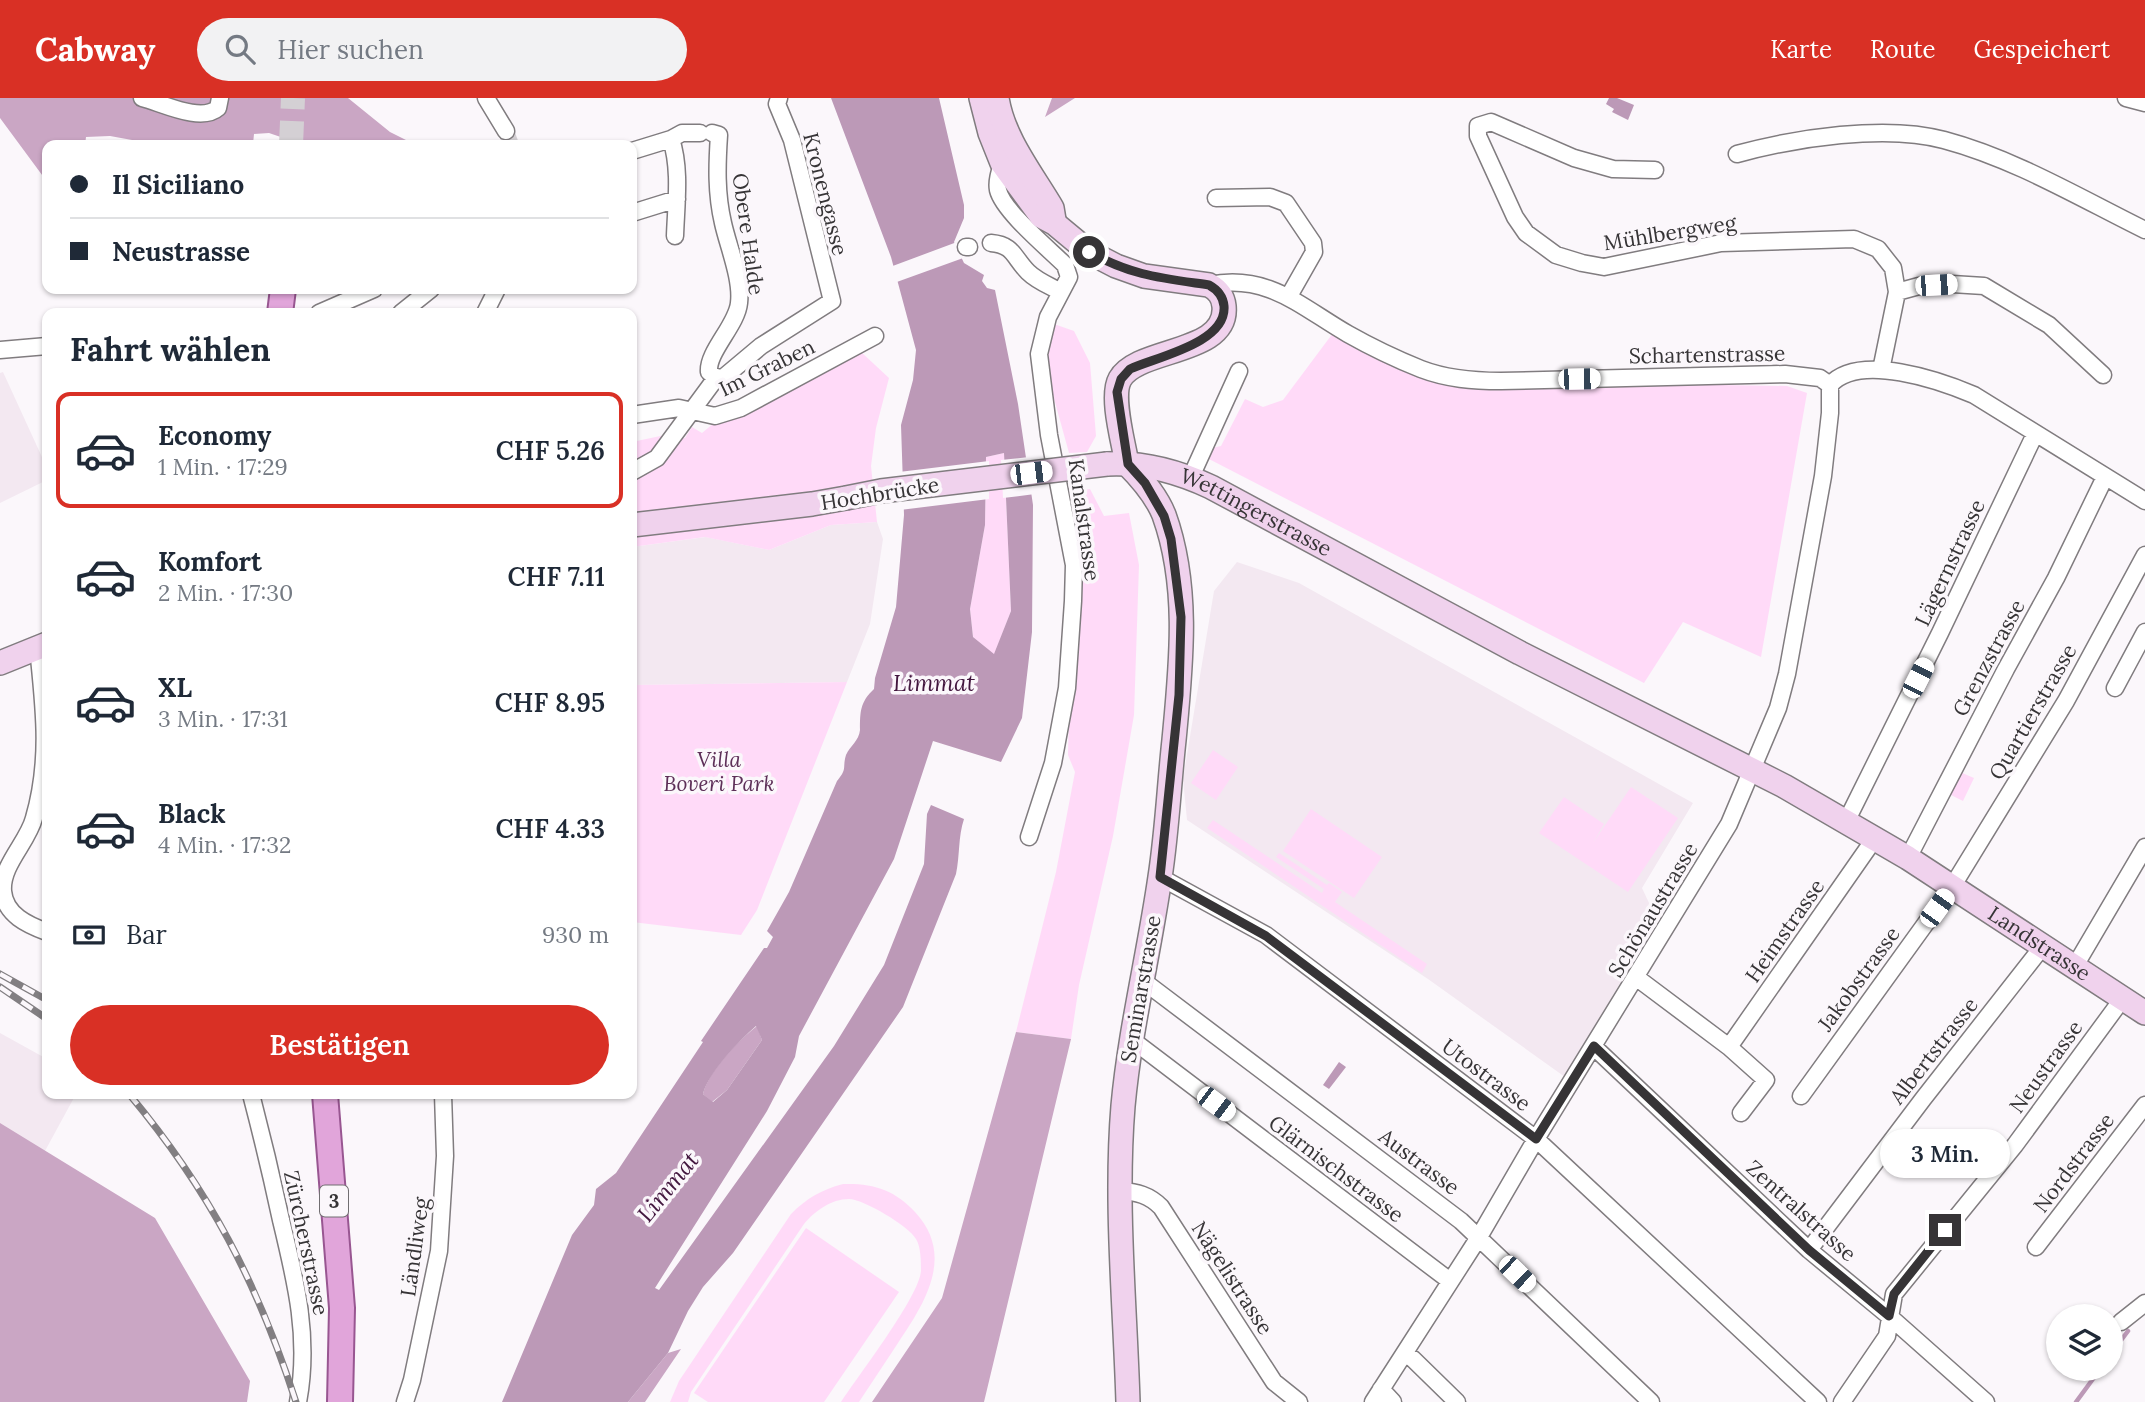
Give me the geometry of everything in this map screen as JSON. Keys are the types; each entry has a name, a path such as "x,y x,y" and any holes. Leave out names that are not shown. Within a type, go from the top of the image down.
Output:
{"main road":[{"path":"981,98 990,133 1002,163 1041,215 1089,252 1116,267 1144,276 1209,285 1218,291 1224,306 1218,328 1207,337 1130,369 1121,379 1117,398 1117,464"},
{"path":"997,98 1001,118 1052,208 1054,223"},
{"path":"1010,98 1014,129 1011,139"},
{"name":"Wettingerstrasse","path":"1117,464 1161,469 1190,478 1224,494 1520,653 1752,769"},
{"name":"Hochbrücke","path":"637,524 813,504 881,491 1117,464"},
{"name":"Seminarstrasse","path":"1117,464 1145,483 1164,516 1171,539 1181,617 1179,695 1160,877 1130,1039 1122,1133 1121,1191 1128,1402"},
{"path":"0,663 42,646"},
{"name":"Landstrasse","path":"1752,769 1908,858 2145,1013"},
{"name":"3","path":"325,1099 342,1308 340,1402"}],"street":[{"path":"142,98 187,112 207,115 218,108 220,98"},
{"path":"486,98 506,131"},
{"name":"Kronengasse","path":"716,378 724,377 761,346 832,301 792,140 777,104 779,98"},
{"path":"2126,98 2145,103"},
{"name":"Mühlbergweg","path":"1655,170 1613,169 1560,153 1491,122 1478,126 1478,136 1515,217 1526,233 1556,255 1604,267 1721,243 1854,239 1878,248 1893,268 1897,292 1881,370"},
{"name":"Obere Halde","path":"637,149 682,133 719,135 718,193 736,275 739,304 726,335 708,364 709,372 716,378"},
{"path":"1737,154 1771,145 1844,136 1882,134 1942,139 1997,157 2145,230"},
{"path":"671,139 677,199 675,236"},
{"name":"Kanalstrasse","path":"1011,139 999,175 999,192 1006,205 1065,265 1069,277 1048,317 1040,354 1049,435 1074,565 1067,688 1055,752 1028,837"},
{"path":"1216,198 1270,197 1286,203 1313,243 1314,252 1289,296"},
{"path":"637,211 677,199"},
{"path":"991,243 1009,247 1028,272 1061,292"},
{"name":"Schartenstrasse","path":"1209,285 1232,281 1257,285 1289,296 1348,334 1388,354 1423,370 1457,379 1501,381 1785,374 1820,378 1830,385"},
{"path":"1897,292 1919,286 1984,286 2049,325 2103,375"},
{"path":"332,308 364,294"},
{"path":"407,308 425,294"},
{"path":"345,308 354,299"},
{"name":"Im Graben","path":"637,414 678,408 715,416 741,408 875,336"},
{"path":"0,350 42,346"},
{"path":"1830,385 1845,374 1881,370 1910,373 1955,387 1975,395 2105,477 2143,496"},
{"path":"1190,478 1239,371"},
{"path":"637,469 657,458 716,378"},
{"name":"Schönaustrasse","path":"1377,1396 1479,1237 1729,824 1778,708 1787,674 1824,476 1830,385"},
{"name":"Lägernstrasse","path":"1846,822 2035,434"},
{"name":"Grenzstrasse","path":"1908,858 2056,578 2105,477"},
{"name":"Quartierstrasse","path":"1952,887 2066,701 2145,555"},
{"path":"2115,688 2145,632"},
{"path":"42,777 33,822 9,869 3,890 12,913 30,926 42,930"},
{"name":"Heimstrasse","path":"1729,1047 1875,838"},
{"path":"2075,966 2145,847"},
{"name":"Utostrasse","path":"1160,877 1266,936 1536,1139 1818,1402"},
{"name":"Jakobstrasse","path":"1801,1096 1952,887"},
{"name":"Albertstrasse","path":"1809,1250 2043,946"},
{"path":"1637,978 1729,1047 1766,1080 1741,1113"},
{"name":"Austrasse","path":"1142,979 1461,1221 1651,1402"},
{"name":"Neustrasse","path":"1842,1402 1887,1336 1894,1294 2015,1145 2123,998"},
{"name":"Glärnischstrasse","path":"1130,1039 1450,1281"},
{"name":"Zentralstrasse","path":"1594,1046 1809,1250 1986,1402"},
{"name":"Zürcherstrasse","path":"252,1099 300,1303 304,1355 298,1402"},
{"name":"Ländliweg","path":"405,1402 439,1251 445,1156 443,1099"},
{"name":"Nordstrasse","path":"2036,1247 2145,1105"},
{"name":"Nägelistrasse","path":"1121,1191 1138,1192 1153,1199 1161,1207 1274,1382 1298,1402"},
{"path":"2123,1320 2145,1303"},
{"path":"1405,1354 1457,1402"},
{"path":"1377,1396 1394,1402"}],"shaded area":[{"path":"0,98 348,98 390,132 406,140 289,140 269,133 254,134 253,140 132,140 110,136 86,137 86,140 42,140 42,175 0,118"},
{"path":"1052,98 1075,98 1045,117"},
{"path":"3,372 42,457 42,482 0,503 0,373"},
{"path":"877,522 883,539 870,624 847,682 637,685 637,546 706,537 769,550 831,525"},
{"path":"1237,562 1299,583 1693,803 1642,888 1657,920 1565,1077 1428,979 1187,820 1183,779 1214,591"},
{"path":"757,1026 762,1040 727,1090 712,1102 703,1094 711,1076 733,1048"},
{"path":"1016,1032 1071,1039 984,1402 872,1402 942,1298"},
{"path":"0,1033 42,1056 42,1099 73,1099 39,1162 0,1140"},
{"path":"0,1123 155,1218 250,1381 247,1402 0,1402"},
{"path":"681,1349 645,1402 628,1402 668,1353"}],"green space":[{"path":"1054,324 1074,331 1090,363 1096,436 1087,452 1069,453 1047,373 1048,344"},
{"path":"1333,333 1399,367 1470,388 1664,384 1787,386 1807,393 1761,657 1683,622 1644,683 1207,458 1212,448 1221,446 1245,399 1263,407 1283,400"},
{"path":"860,351 889,378 876,428 871,466 877,522 831,525 769,550 705,537 637,546 637,441 670,434 685,438 692,427 702,433 732,408"},
{"path":"1004,453 1011,611 994,655 973,637 970,609 985,525 986,457"},
{"path":"1090,489 1104,516 1129,513 1139,565 1134,715 1113,836 1079,985 1071,1039 1016,1032 1056,872 1075,772 1068,755 1068,572 1056,494"},
{"name":"Villa Boveri Park","path":"847,682 757,910 741,935 637,923 637,685"},
{"path":"1213,750 1238,767 1216,800 1191,783"},
{"path":"1960,772 1974,778 1963,801 1949,794"},
{"path":"1631,787 1678,818 1628,892 1539,833 1564,797 1604,824 1593,843"},
{"path":"1311,809 1382,857 1354,898 1283,851"},
{"path":"1213,820 1322,893 1324,889 1276,857 1279,853 1342,892 1335,902 1427,964 1422,973 1207,828"},
{"path":"843,1184 883,1189 900,1198 915,1212 927,1229 933,1246 932,1279 926,1296 859,1402 841,1402 910,1299 918,1283 921,1259 916,1239 905,1227 875,1208 849,1199 824,1207 804,1224 691,1392 688,1402 670,1402 679,1381 791,1214 815,1195"},
{"path":"806,1228 899,1292 824,1402 708,1402 694,1393"}],"water":[{"name":"Limmat","path":"831,98 939,98 964,205 964,218 954,242 964,263 984,275 982,281 987,288 995,290 1018,404 1033,505 1032,632 1022,718 1001,762 933,741 894,859 799,1036 795,1057 767,1111 655,1288 659,1290 834,1046 884,965 924,864 927,814 931,805 964,819 956,874 903,1007 733,1253 703,1287 668,1353 628,1402 502,1402 572,1235 594,1205 596,1189 616,1173 703,1042 701,1041 773,937 767,931 789,892 842,773 846,755 859,734 862,708 874,689 896,607 904,515 901,425 913,380 916,350 891,257","holes":["1004,453 1011,611 994,654 973,637 970,609 985,525 986,457","756,1026 762,1040 727,1090 713,1102 703,1094 711,1077 717,1067"]},
{"path":"1609,98 1617,98 1634,105 1628,120 1612,112 1614,109 1606,104"},
{"path":"1339,1062 1346,1067 1329,1089 1323,1085"}],"pier":[{"path":"957,242 966,257 894,283 890,267"},
{"path":"1029,457 1035,494 1003,498 1001,460"},
{"path":"989,461 989,499 900,510 899,472"}],"waterway":[{"path":"2123,1338 2128,1331"},
{"path":"2076,1402 2091,1381"}],"tunnel":[{"path":"291,140 293,98"},
{"path":"506,131 509,140"}],"railway":[{"path":"0,974 42,997"},
{"path":"0,987 42,1016"},
{"path":"133,1099 184,1166 228,1239 265,1317 296,1402"}],"route":[{"path":"1089,252 1116,267 1144,276 1209,285 1218,291 1224,306 1223,317 1214,332 1130,369 1124,373 1118,385 1118,410 1128,464 1145,483 1164,516 1171,539 1181,617 1179,695 1160,877 1266,936 1536,1139 1594,1046 1809,1250 1889,1316 1894,1294 1945,1230"}]}
